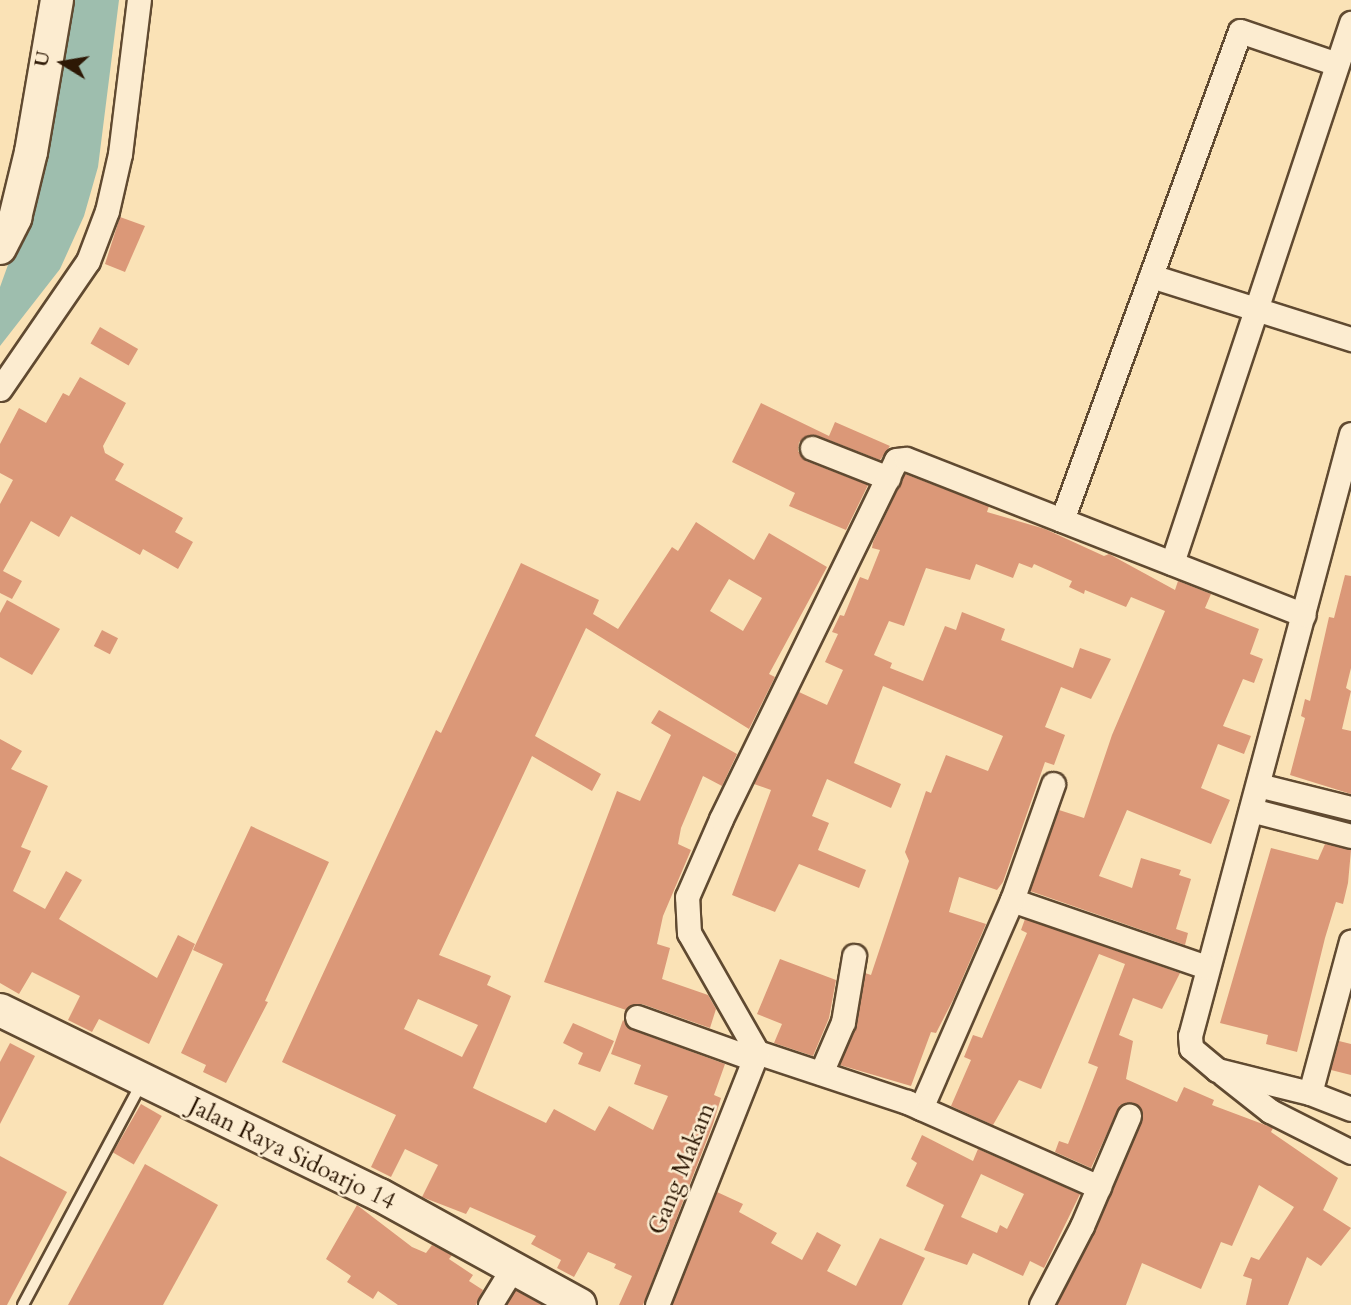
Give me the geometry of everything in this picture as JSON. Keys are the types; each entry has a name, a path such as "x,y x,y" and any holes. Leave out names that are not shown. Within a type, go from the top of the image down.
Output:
{"main road":[{"path":"0,248 15,218 31,152 57,0"},
{"name":"Jalan Raya Sidoarjo 14","path":"0,1010 380,1195 580,1305"}],"street":[{"path":"0,388 82,271 107,211 120,155 139,0"},
{"path":"1172,564 1351,23"},
{"path":"1062,520 1240,31 1337,64"},
{"path":"1151,276 1351,338"},
{"path":"1351,434 1258,785 1190,1025 1191,1048 1255,1101 1351,1152"},
{"path":"812,448 888,478"},
{"path":"756,1056 689,933 687,897 720,819 896,460 906,459 1304,615"},
{"path":"920,1108 1012,900 1053,784"},
{"path":"1258,785 1351,808"},
{"path":"1251,810 1351,836"},
{"path":"1012,900 1207,967"},
{"path":"1311,1093 1351,941"},
{"path":"821,1073 843,1022 854,956"},
{"path":"637,1017 756,1056 821,1073 920,1108 1099,1187"},
{"name":"Gang Makam","path":"657,1305 756,1056"},
{"path":"1217,1070 1311,1093 1351,1109"},
{"path":"1041,1305 1099,1187 1129,1116"},
{"path":"490,1305 512,1269"}],"lane":[{"path":"23,1305 143,1080"}],"shaded area":[{"path":"75,0 119,0 98,167 84,216 60,269 0,346 0,287 40,176"}],"building":[{"path":"120,217 145,226 125,272 105,264"},
{"path":"100,327 138,349 129,365 90,343"},
{"path":"80,377 126,403 103,446 105,453 124,464 115,480 183,518 175,532 193,542 178,569 143,549 140,555 71,516 59,537 31,521 3,571 22,581 12,599 0,593 0,504 13,480 0,473 0,444 19,408 46,423 63,393 69,396"},
{"path":"761,403 829,436 835,422 890,446 880,460 816,435 799,442 798,451 806,461 868,485 846,530 789,506 795,493 732,462"},
{"path":"905,474 989,506 987,512 1045,529 1104,556 1109,554 1175,590 1178,581 1211,594 1205,608 1259,629 1250,654 1263,659 1254,683 1243,679 1223,726 1251,736 1244,754 1218,744 1201,788 1230,800 1211,844 1127,810 1099,876 1132,888 1141,858 1181,870 1179,875 1191,879 1176,929 1188,933 1185,945 1030,891 1059,810 1084,818 1112,735 1165,611 1131,597 1126,607 1085,590 1084,594 1069,587 1072,581 1034,564 1032,568 1019,563 1013,578 976,564 970,580 926,568 904,626 889,621 874,655 892,663 890,668 923,681 945,626 956,630 962,612 1005,629 1001,640 1073,668 1080,648 1111,659 1091,699 1061,687 1045,727 1065,735 1054,765 1045,762 1003,882 997,890 959,877 949,912 986,924 953,1000 936,1033 931,1032 911,1086 840,1065 857,1024 865,973 871,975 909,861 905,852 926,791 931,793 946,755 988,771 1003,736 883,686 854,763 901,784 891,808 827,779 812,816 829,823 818,850 866,870 859,888 799,864 775,912 732,895 771,790 754,784 799,692 827,705 843,670 825,662 838,634 832,632 840,615 844,616 860,577 868,580 880,550 872,548 873,542"},
{"path":"696,522 754,560 769,533 827,567 769,674 775,677 749,729 586,628 535,736 601,774 592,791 532,756 439,955 491,976 487,985 511,996 473,1088 546,1123 554,1109 595,1131 609,1106 653,1130 668,1096 634,1084 641,1065 611,1054 623,1020 632,1030 725,1064 714,1095 721,1098 713,1124 643,1305 619,1305 632,1276 614,1268 616,1264 588,1252 574,1277 557,1268 561,1260 531,1244 536,1236 470,1207 466,1214 422,1197 438,1165 405,1149 391,1177 371,1167 396,1115 282,1062 436,730 441,733 521,563 599,600 593,614 618,629 672,547 678,551","holes":["729,579 762,598 743,631 710,611","418,999 478,1025 462,1057 404,1029"]},
{"path":"1345,575 1351,576 1351,668 1346,688 1351,691 1342,729 1351,731 1351,794 1290,775 1305,718 1301,716 1305,699 1310,701 1329,617 1334,618"},
{"path":"7,600 60,629 32,675 0,657 0,613"},
{"path":"102,630 118,638 110,654 94,646"},
{"path":"659,710 737,754 722,786 703,776 681,828 678,844 691,850 663,916 657,944 670,948 662,979 708,995 716,1009 710,1028 642,1004 626,1010 544,982 617,791 640,801 671,735 651,723"},
{"path":"0,739 22,751 11,769 48,786 21,847 31,851 13,891 45,909 66,871 82,880 59,919 157,978 178,935 195,944 149,1044 99,1019 92,1032 68,1020 80,996 32,972 19,994 0,983"},
{"path":"251,826 329,862 265,1001 268,1002 226,1083 203,1072 206,1065 181,1053 223,964 193,950"},
{"path":"1325,844 1351,850 1348,883 1343,904 1336,902 1325,938 1297,1052 1266,1044 1268,1035 1220,1023 1271,848 1318,860"},
{"path":"1025,919 1180,973 1162,1009 1133,998 1119,1035 1133,1041 1126,1079 1177,1102 1184,1087 1214,1100 1212,1105 1273,1128 1271,1132 1338,1178 1323,1210 1351,1228 1321,1266 1307,1257 1288,1305 1246,1305 1252,1279 1243,1276 1251,1257 1259,1260 1294,1207 1259,1185 1232,1246 1221,1242 1201,1289 1142,1263 1126,1305 1057,1305 1095,1232 1143,1115 1134,1103 1120,1105 1091,1168 1055,1152 1059,1141 1068,1144 1098,1067 1088,1063 1125,964 1099,954 1041,1089 1019,1080 993,1125 951,1106 971,1060 964,1057 973,1035 982,1038 1027,933 1021,930"},
{"path":"780,959 836,980 829,1018 813,1056 774,1043 782,1024 757,1014"},
{"path":"573,1023 614,1041 600,1072 578,1064 583,1053 563,1043"},
{"path":"1339,1041 1351,1044 1351,1075 1331,1070"},
{"path":"10,1043 35,1056 0,1124 0,1062"},
{"path":"141,1104 162,1116 134,1164 113,1152"},
{"path":"922,1135 973,1161 978,1149 1080,1194 1044,1268 1030,1261 1023,1276 973,1253 967,1265 924,1250 944,1205 906,1186 917,1163 911,1159","holes":["981,1174 1024,1194 1007,1229 1000,1225 997,1233 961,1217"]},
{"path":"0,1156 67,1192 7,1305 0,1305"},
{"path":"145,1164 218,1205 163,1305 68,1305"},
{"path":"717,1192 743,1204 739,1212 777,1233 771,1243 802,1260 817,1232 841,1245 827,1271 856,1286 880,1238 925,1258 902,1305 672,1305"},
{"path":"357,1205 412,1247 426,1253 432,1245 452,1255 449,1259 473,1275 469,1281 483,1290 476,1305 398,1305 378,1291 373,1299 347,1282 351,1276 326,1259"},
{"path":"515,1290 542,1305 506,1305"}]}
